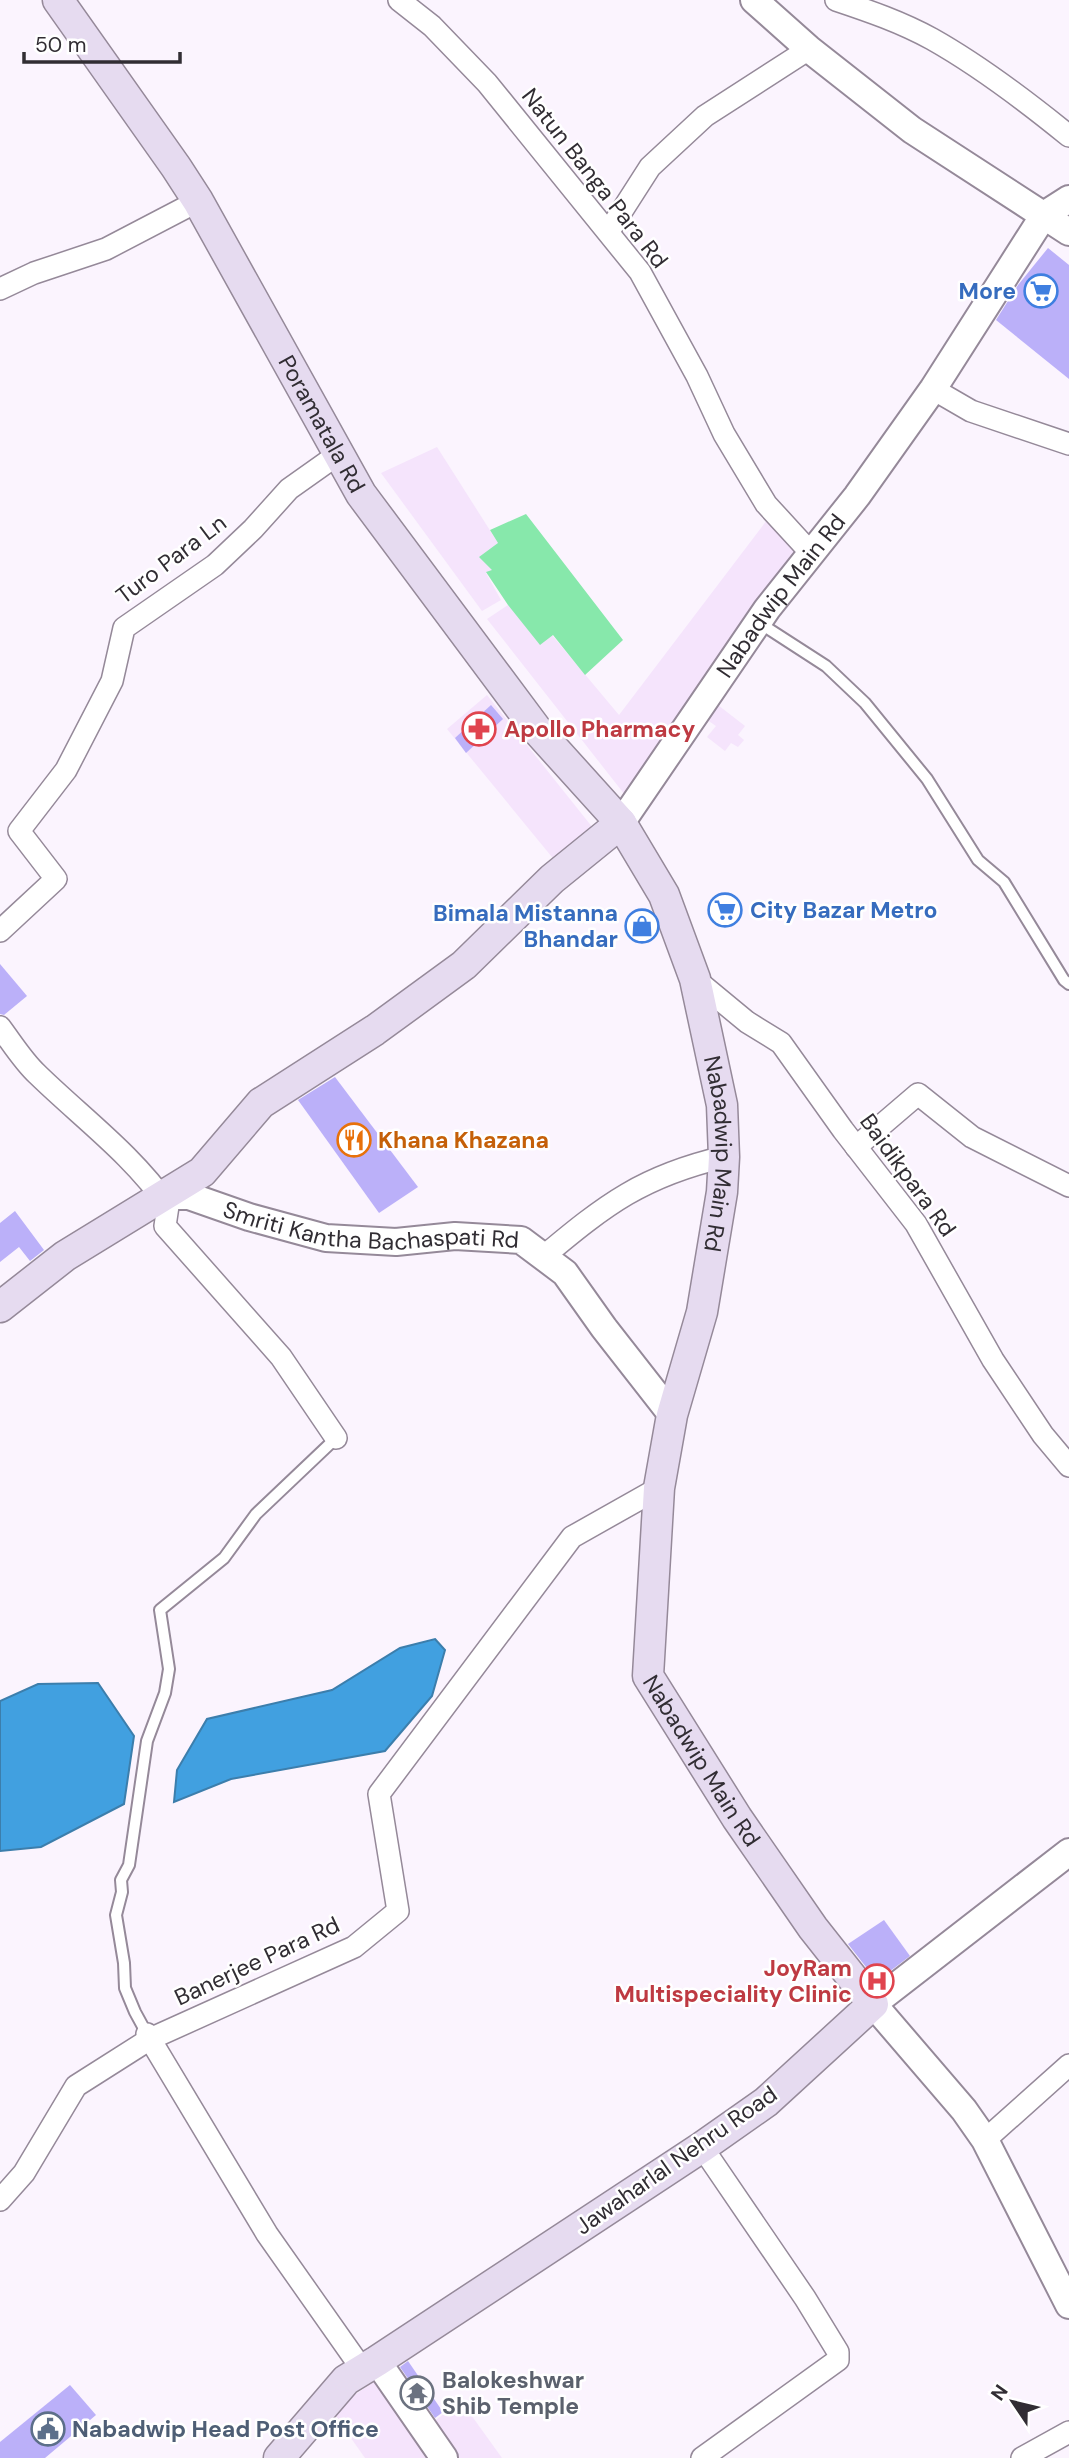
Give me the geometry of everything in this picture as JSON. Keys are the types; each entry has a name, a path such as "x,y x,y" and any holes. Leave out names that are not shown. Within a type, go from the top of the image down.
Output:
{"main road":[{"name":"Poramatala Rd","path":"58,0 198,201 360,494 537,730 621,822"},
{"name":"Nabadwip Main Rd","path":"621,822 664,895 695,979 722,1105 724,1157 722,1192 702,1312 672,1415 659,1488 648,1676 737,1818 813,1927 873,2004"},
{"path":"0,1307 65,1256 164,1201 202,1172 261,1102 375,1030 464,965 552,879 621,822"},
{"name":"Jawaharlal Nehru Road","path":"279,2458 346,2379 702,2147 766,2102 873,2004"}],"street":[{"name":"Natun Banga Para Rd","path":"399,0 432,26 487,83 640,272 697,376 724,433 766,504 810,552"},
{"path":"754,0 808,49 912,130 1069,232"},
{"path":"836,0 868,9 932,39 1018,95 1069,136"},
{"path":"609,231 650,167 705,116 808,49"},
{"name":"Nabadwip Main Rd","path":"621,822 758,622 810,552 857,496 933,389 1044,215 1069,199"},
{"path":"2,283 106,249 198,201"},
{"path":"933,389 971,411 1069,444"},
{"name":"Turo Para Ln","path":"0,931 56,879 19,831 66,770 112,681 124,628 215,565 253,529 289,489 337,455"},
{"name":"Baidikpara Rd","path":"695,979 747,1022 781,1043 916,1224 993,1360 1043,1435 1069,1466"},
{"path":"0,1027 34,1072 135,1166 164,1201 165,1226 281,1357 337,1438"},
{"path":"856,1147 918,1094 972,1137 1069,1186"},
{"path":"543,1257 594,1214 629,1191 658,1176 724,1157"},
{"name":"Smriti Kantha Bachaspati Rd","path":"164,1201 190,1196 249,1217 326,1238 396,1242 455,1236 521,1240 565,1273 672,1415"},
{"name":"Banerjee Para Rd","path":"0,2200 24,2173 76,2085 148,2036 354,1947 398,1911 379,1794 572,1537 659,1488"},
{"name":"Jawaharlal Nehru Road","path":"873,2004 1069,1852"},
{"name":"Nabadwip Main Rd","path":"873,2004 964,2109 985,2140 1069,2305"},
{"path":"148,2036 267,2234 444,2458"},
{"path":"985,2140 1069,2065"},
{"path":"702,2147 805,2298 838,2352 838,2360 702,2458"},
{"path":"1022,2458 1069,2432"}],"lane":[{"path":"758,622 826,666 865,703 927,779 978,860 1004,882 1069,984"},
{"path":"148,2036 125,1988 116,1915 122,1892 121,1880 129,1865 147,1741 164,1693 169,1669 160,1610 224,1558 262,1507 337,1438"}],"shaded area":[{"path":"437,447 498,543 492,571 486,573 501,600 482,611 381,473"},
{"path":"770,516 803,552 625,795 487,619 508,605 540,644 552,635 619,715"},
{"path":"487,695 593,828 556,862 447,729"},
{"path":"714,702 745,726 738,735 744,740 738,747 731,743 725,751 707,737 716,726 703,717"},
{"path":"379,2378 436,2458 365,2458 332,2411"},
{"path":"461,2401 502,2458 450,2458 428,2426"}],"green space":[{"path":"526,514 623,640 585,675 553,635 540,645 508,605 486,572 492,570 479,557 498,543 490,530"}],"water":[{"path":"435,1639 445,1650 432,1696 385,1751 231,1779 174,1802 177,1770 207,1719 332,1690 400,1648"},
{"path":"98,1683 134,1736 124,1804 41,1847 0,1851 0,1701 38,1684"}],"building":[{"name":"More","path":"1048,248 1069,265 1069,379 996,320 1018,285"},
{"name":"Apollo Pharmacy","path":"491,705 503,719 466,753 455,738"},
{"path":"0,964 27,996 4,1015 0,1014"},
{"name":"Khana Khazana","path":"335,1077 418,1187 379,1213 298,1100"},
{"path":"15,1211 44,1250 30,1261 19,1247 0,1262 0,1223"},
{"path":"884,1920 910,1956 877,1981 848,1944"},
{"path":"408,2361 443,2412 435,2418 400,2367"},
{"name":"Nabadwip Head Post Office","path":"70,2385 96,2415 45,2458 0,2458 0,2442"}],"place":[{"name":"More","path":"1041,291"},
{"name":"Apollo Pharmacy","path":"479,729"},
{"name":"City Bazar Metro","path":"725,910"},
{"name":"Bimala Mistanna Bhandar","path":"642,926"},
{"name":"Khana Khazana","path":"354,1140"},
{"name":"JoyRam Multispeciality Clinic","path":"877,1981"},
{"name":"Balokeshwar Shib Temple","path":"417,2393"},
{"name":"Nabadwip Head Post Office","path":"48,2429"}]}
